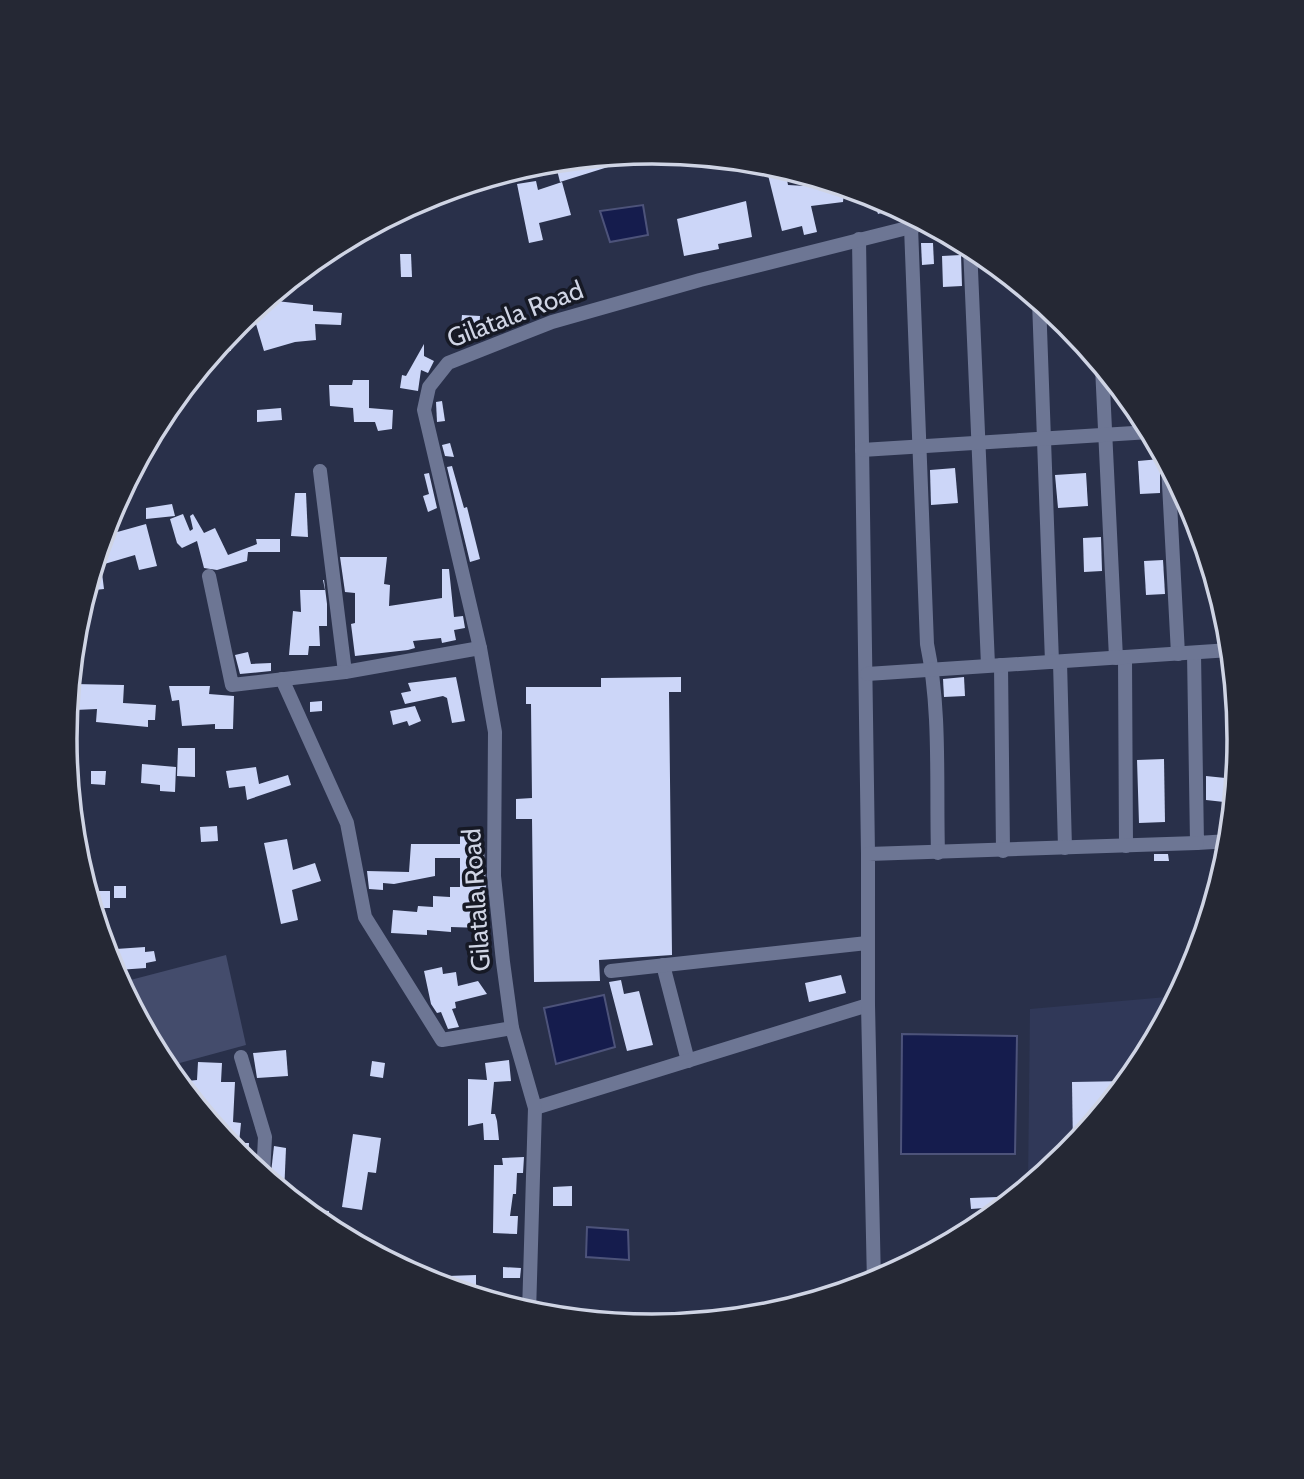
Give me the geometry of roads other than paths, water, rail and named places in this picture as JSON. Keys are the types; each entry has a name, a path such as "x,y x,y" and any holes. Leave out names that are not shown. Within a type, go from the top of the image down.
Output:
{"street":[{"name":"Gilatala Road","path":"529,1301 535,1108 512,1028 494,876 495,733 480,648 424,410 429,387 448,363 552,322 911,227"},
{"path":"911,227 917,445 926,644 932,670 938,853"},
{"path":"859,239 874,1270"},
{"path":"971,261 995,665 1003,851"},
{"path":"1040,315 1065,848"},
{"path":"1103,383 1121,658 1126,846"},
{"path":"862,450 980,440 1138,433"},
{"path":"320,471 345,671"},
{"path":"1169,488 1178,654"},
{"path":"209,576 232,685 345,671 480,648"},
{"path":"867,674 1220,651"},
{"path":"1194,653 1197,843"},
{"path":"282,679 347,823 365,916 442,1040 512,1028"},
{"path":"868,855 1218,842"},
{"path":"611,971 867,943"},
{"path":"663,965 688,1061"},
{"path":"535,1108 868,1005"},
{"path":"241,1057 265,1137 264,1163"}]}
